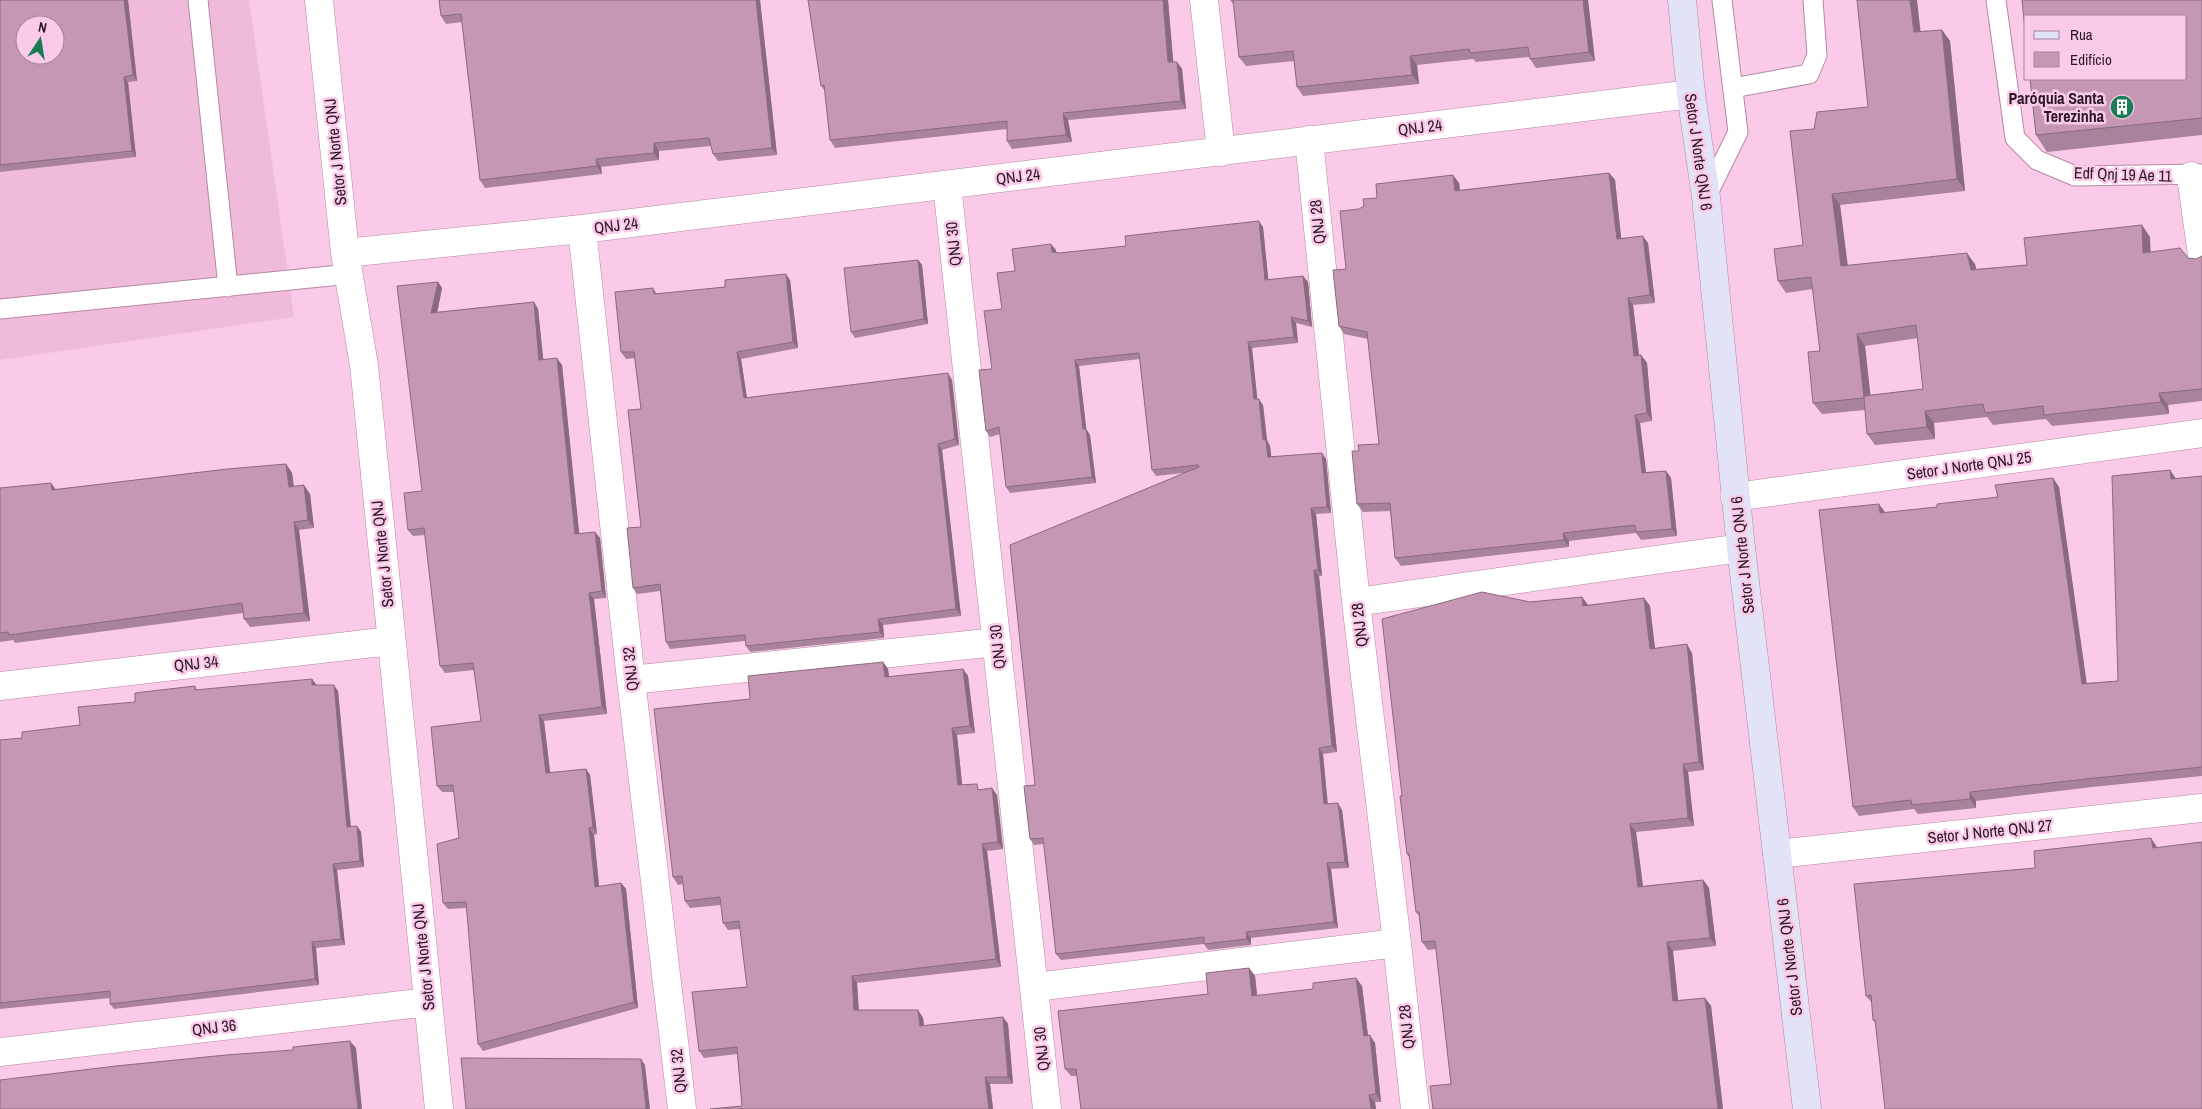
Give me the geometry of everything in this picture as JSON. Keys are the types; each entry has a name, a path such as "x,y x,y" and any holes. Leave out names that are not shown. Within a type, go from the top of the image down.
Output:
{"main road":[{"name":"Setor J Norte QNJ 6","path":"1682,0 1691,94 1706,196 1735,497 1808,1109"}],"street":[{"name":"Setor J Norte QNJ","path":"319,0 348,264 364,365 439,1109"},
{"path":"1204,0 1221,152"},
{"name":"QNJ 24","path":"348,264 582,229 1691,94"},
{"name":"QNJ 28","path":"1309,140 1356,602 1415,1109"},
{"path":"2196,175 2202,255"},
{"name":"QNJ 30","path":"947,185 1047,1109"},
{"name":"QNJ 32","path":"582,229 682,1109"},
{"name":"Setor J Norte QNJ 25","path":"1735,497 2202,433"},
{"path":"1356,602 1741,548"},
{"name":"QNJ 34","path":"0,686 391,641"},
{"path":"632,680 997,642"},
{"name":"Setor J Norte QNJ 27","path":"1777,854 2202,808"},
{"path":"1035,987 1397,943"},
{"name":"QNJ 36","path":"0,1052 428,1002"}],"lane":[{"path":"198,0 228,287"},
{"path":"1706,196 1738,132 1722,0"},
{"path":"1733,88 1808,74 1817,55 1812,0"},
{"name":"Edf Qnj 19 Ae 11","path":"1996,0 2015,138 2037,160 2075,176 2196,175"},
{"path":"0,309 228,287 348,264"}],"shaded area":[{"path":"0,0 249,0 294,317 0,360"}],"building":[{"path":"0,0 124,0 133,75 124,77 132,151 0,165"},
{"path":"439,0 756,0 772,148 713,154 709,138 654,143 654,153 596,159 597,166 480,180 461,14 441,16"},
{"path":"808,0 1163,0 1168,62 1177,62 1181,101 1063,113 1066,135 1007,141 1007,121 830,140 824,85 821,86"},
{"path":"1233,0 1583,0 1589,52 1530,59 1528,47 1470,53 1469,49 1410,56 1412,75 1297,87 1293,51 1239,57"},
{"path":"1857,0 1910,0 1914,32 1942,30 1957,179 1832,194 1841,266 1967,253 1971,270 2027,265 2024,238 2142,225 2143,253 2180,248 2188,258 2196,259 2202,256 2202,389 2159,393 2161,402 2044,415 2043,406 1985,413 1983,404 1925,411 1927,427 1867,434 1864,398 1813,403 1808,352 1820,351 1811,277 1778,281 1774,249 1803,245 1790,131 1814,129 1817,112 1868,107","holes":["1916,325 1923,389 1864,396 1864,398 1857,334"]},
{"name":"Paróquia Santa Terezinha","path":"2022,0 2202,0 2202,118 2036,135 2030,80 2187,80 2187,15 2024,15 2024,20"},
{"path":"1609,173 1617,239 1643,236 1650,295 1628,298 1634,356 1641,355 1647,413 1635,415 1642,473 1666,471 1672,529 1636,532 1635,525 1563,533 1564,540 1395,558 1390,503 1357,504 1352,451 1359,451 1358,445 1379,444 1367,332 1339,326 1333,270 1346,269 1340,211 1359,209 1364,206 1363,199 1377,198 1376,184 1453,175 1455,191"},
{"path":"1259,221 1265,280 1303,276 1308,321 1291,317 1294,337 1248,342 1254,399 1259,399 1263,440 1266,440 1268,457 1322,453 1327,507 1311,508 1318,570 1314,570 1332,746 1319,748 1324,804 1338,803 1345,862 1327,863 1334,922 1246,932 1247,939 1204,944 1204,937 1056,954 1043,838 1030,839 1024,786 1035,785 1010,545 1199,467 1198,465 1152,470 1139,353 1075,360 1083,429 1086,429 1092,477 1006,487 999,427 986,431 979,370 992,369 984,311 1002,309 997,273 1015,271 1012,249 1051,244 1052,252 1059,253 1126,246 1125,236"},
{"path":"918,260 924,319 851,332 844,268"},
{"path":"786,274 793,342 737,352 744,398 948,373 955,439 938,444 956,609 878,619 880,632 746,646 745,635 666,642 660,584 633,588 627,528 641,527 628,410 641,409 634,352 621,352 615,292 653,288 654,294 725,287 725,280"},
{"path":"438,282 431,313 534,302 539,360 557,358 575,534 595,532 602,591 589,593 602,707 539,715 546,773 586,769 593,827 589,828 595,887 621,883 634,1002 478,1044 466,902 443,903 437,844 459,838 453,785 437,786 431,727 481,721 473,663 440,666 424,528 408,530 404,493 422,491 397,286"},
{"path":"286,464 289,487 304,485 308,520 294,522 304,613 244,619 242,603 9,635 8,632 0,633 0,488 51,483 52,490 227,469"},
{"path":"2170,470 2171,479 2202,476 2202,767 1970,792 1970,799 1912,805 1911,800 1853,807 1819,510 1879,504 1880,513 1937,507 1937,504 1998,497 1995,485 2053,478 2082,684 2118,681 2112,476"},
{"path":"1482,592 1530,602 1582,597 1583,606 1644,598 1650,649 1687,644 1699,762 1683,764 1688,818 1630,824 1638,887 1703,880 1710,938 1667,942 1673,1001 1705,998 1718,1109 1433,1109 1430,1086 1451,1084 1435,941 1422,942 1419,912 1416,912 1409,853 1407,854 1382,619"},
{"path":"883,662 885,677 963,669 970,726 952,728 958,785 977,784 978,790 992,788 998,842 982,844 996,959 852,976 854,1010 918,1010 920,1026 1003,1017 1008,1077 985,1077 989,1109 710,1109 742,1106 737,1047 699,1051 692,992 747,987 739,921 723,923 720,897 685,901 682,876 673,877 654,709 750,699 748,676"},
{"path":"312,679 312,685 334,685 347,827 357,826 360,861 333,864 341,939 312,942 315,979 110,1004 110,991 0,1003 0,740 22,738 22,732 80,725 78,707 135,702 135,693 195,686 195,690"},
{"path":"2151,838 2153,848 2202,842 2202,1109 1885,1109 1871,995 1866,996 1854,884 2035,868 2034,851"},
{"path":"1249,968 1252,996 1313,989 1313,983 1356,978 1364,1036 1370,1035 1376,1094 1369,1095 1371,1109 1081,1109 1076,1069 1065,1069 1058,1011 1208,994 1206,973"},
{"path":"350,1041 358,1109 0,1109 0,1080 116,1066 293,1050 293,1047"},
{"path":"461,1058 641,1059 646,1109 466,1109"}],"place":[{"name":"Paróquia Santa Terezinha","path":"2122,107"}]}
